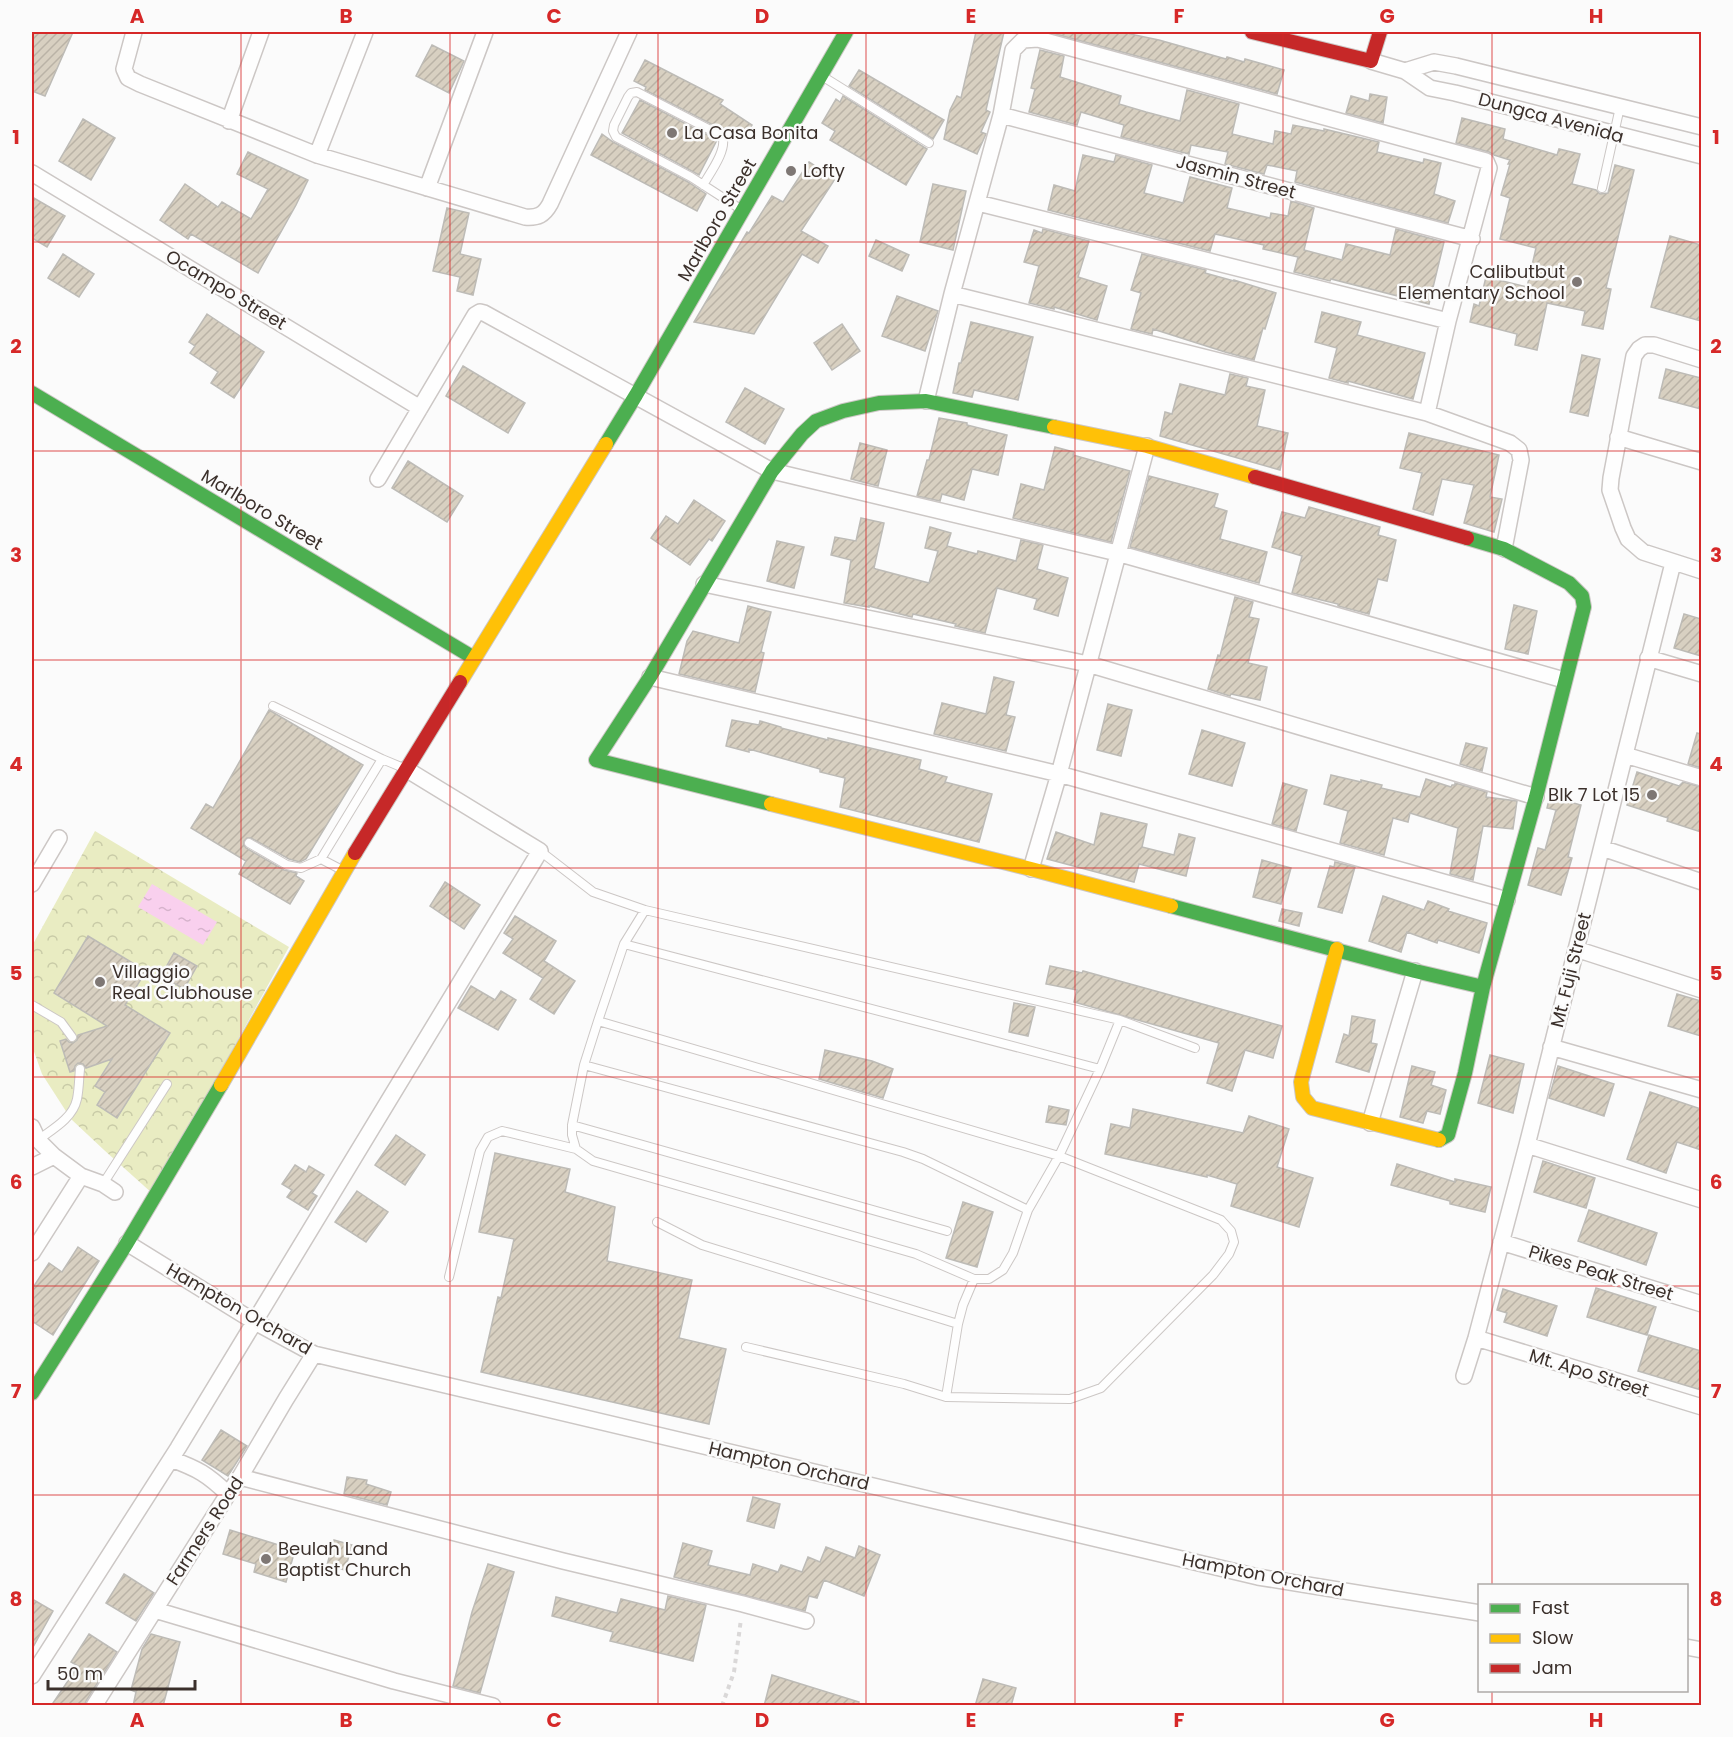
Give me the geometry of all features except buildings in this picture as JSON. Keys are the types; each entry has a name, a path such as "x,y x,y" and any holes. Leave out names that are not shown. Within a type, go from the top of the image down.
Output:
{"street":[{"path":"134,32 124,69 128,78 317,155 525,217 536,218 545,212 629,32"},
{"path":"230,121 261,32"},
{"path":"317,155 365,32"},
{"path":"427,188 485,32"},
{"name":"Marlboro Street","path":"32,1393 127,1243 274,996 344,871 636,395 846,32"},
{"path":"1252,32 1371,61 1380,32"},
{"path":"926,401 952,294 1001,115 1013,50 1023,40 1038,39 1485,161 1490,168 1448,321 1427,413"},
{"name":"Dungca Avenida","path":"1371,61 1405,71 1430,88 1701,156"},
{"name":"Dungca Avenida","path":"1405,71 1434,62 1456,66 1701,127"},
{"name":"Jasmin Street","path":"1001,115 1472,239"},
{"name":"Ocampo Street","path":"32,174 420,408"},
{"path":"978,203 1448,321"},
{"path":"952,294 1427,413 1510,443 1519,450 1521,460 1504,549"},
{"path":"378,479 475,315 480,312 772,471 1118,553 1564,680"},
{"path":"1701,360 1654,345 1645,345 1634,356 1610,490 1628,539 1636,547 1643,552 1701,571"},
{"name":"Marlboro Street","path":"32,393 474,658"},
{"path":"1337,949 1301,1082 1303,1097 1312,1108 1438,1141 1448,1135 1465,1073 1482,987 1536,797 1584,607 1582,596 1569,584 1504,549 1147,446 926,401 879,403 843,411 816,421 802,434 772,471 650,677 596,760 1031,869 1337,949 1415,971 1482,987"},
{"path":"1618,437 1701,462"},
{"path":"1031,869 1059,774 1147,446"},
{"name":"Mt. Fuji Street","path":"1464,1376 1527,1145 1673,563"},
{"path":"704,584 1088,664 1536,797"},
{"path":"1648,658 1701,674"},
{"path":"650,677 1059,774 1507,900"},
{"path":"1625,755 1701,778"},
{"path":"32,1676 171,1459 540,851 406,769"},
{"path":"32,884 59,838"},
{"path":"1602,848 1701,882"},
{"path":"1576,949 1701,990"},
{"path":"1370,1123 1415,971"},
{"path":"1551,1047 1701,1090"},
{"path":"35,1134 54,1156 81,1176 109,1188"},
{"path":"1527,1145 1701,1200"},
{"path":"32,1167 54,1156"},
{"path":"32,1253 81,1176"},
{"name":"Pikes Peak Street","path":"1501,1242 1701,1304"},
{"name":"Hampton Orchard","path":"127,1243 255,1322 314,1354 1258,1577 1478,1613"},
{"name":"Mt. Apo Street","path":"1476,1338 1701,1407"},
{"name":"Farmers Road","path":"94,1706 240,1477 314,1354"},
{"path":"171,1459 194,1467 212,1478 228,1494"},
{"path":"240,1477 806,1621"},
{"path":"155,1610 394,1681 493,1706"}],"lane":[{"path":"821,75 929,143"},
{"path":"703,185 724,147 722,136 637,92 631,93 614,125 613,131 616,137 703,185 743,211"},
{"path":"1602,188 1620,107"},
{"path":"273,706 406,769"},
{"path":"249,843 287,865 302,868 321,859 382,759"},
{"path":"540,851 593,892 645,910 1120,1020 1196,1048"},
{"path":"321,859 344,871"},
{"path":"576,1149 572,1125 584,1065 624,944 645,910"},
{"path":"624,944 1100,1069"},
{"path":"32,1005 61,1022 72,1037"},
{"path":"449,1277 480,1151 488,1137 502,1131 576,1149 593,1161 916,1254 974,1279 989,1279 1003,1270 1012,1253 1028,1210 1059,1156 1100,1069 1120,1020"},
{"path":"598,1022 1059,1156 1221,1220 1231,1231 1234,1242 1229,1254 1213,1275 1101,1388 1070,1399 946,1397 904,1384 746,1347"},
{"path":"584,1065 903,1152 1028,1210"},
{"path":"35,1134 60,1124 71,1112 77,1100 80,1069"},
{"path":"109,1188 167,1083"},
{"path":"572,1125 947,1231"},
{"path":"657,1222 702,1245 958,1324"},
{"path":"946,1397 958,1324 974,1279"}],"path":[{"path":"722,1706 734,1672 743,1604"}],"green space":[{"path":"95,831 289,947 153,1194 71,1119 42,1074 32,1046 32,946"}],"water":[{"path":"152,884 217,922 203,945 138,907"}],"traffic: fast":[{"path":"606,444 846,32"},
{"path":"32,393 474,658"},
{"path":"771,804 596,760 650,677 772,471 802,434 816,421 843,411 879,403 926,401 1054,427"},
{"path":"1439,1140 1448,1135 1465,1073 1483,987 1536,797 1584,607 1582,596 1569,583 1504,549 1467,538"},
{"path":"1171,906 1483,987"},
{"path":"32,1393 127,1243 221,1085"}],"traffic: slow":[{"path":"1054,427 1147,446 1255,477"},
{"path":"460,682 606,444"},
{"path":"771,804 1171,906"},
{"path":"221,1085 355,853"},
{"path":"1337,949 1301,1082 1303,1097 1312,1108 1439,1140"}],"traffic: jam":[{"path":"1252,32 1371,61 1380,32"},
{"path":"1255,477 1467,538"},
{"path":"355,853 460,682"}],"place":[{"name":"La Casa Bonita","path":"672,133"},
{"name":"Lofty","path":"791,171"},
{"name":"Calibutbut Elementary School","path":"1577,282"},
{"name":"Blk 7 Lot 15","path":"1652,795"},
{"name":"Villaggio Real Clubhouse","path":"100,982"},
{"name":"Beulah Land Baptist Church","path":"266,1559"}]}
